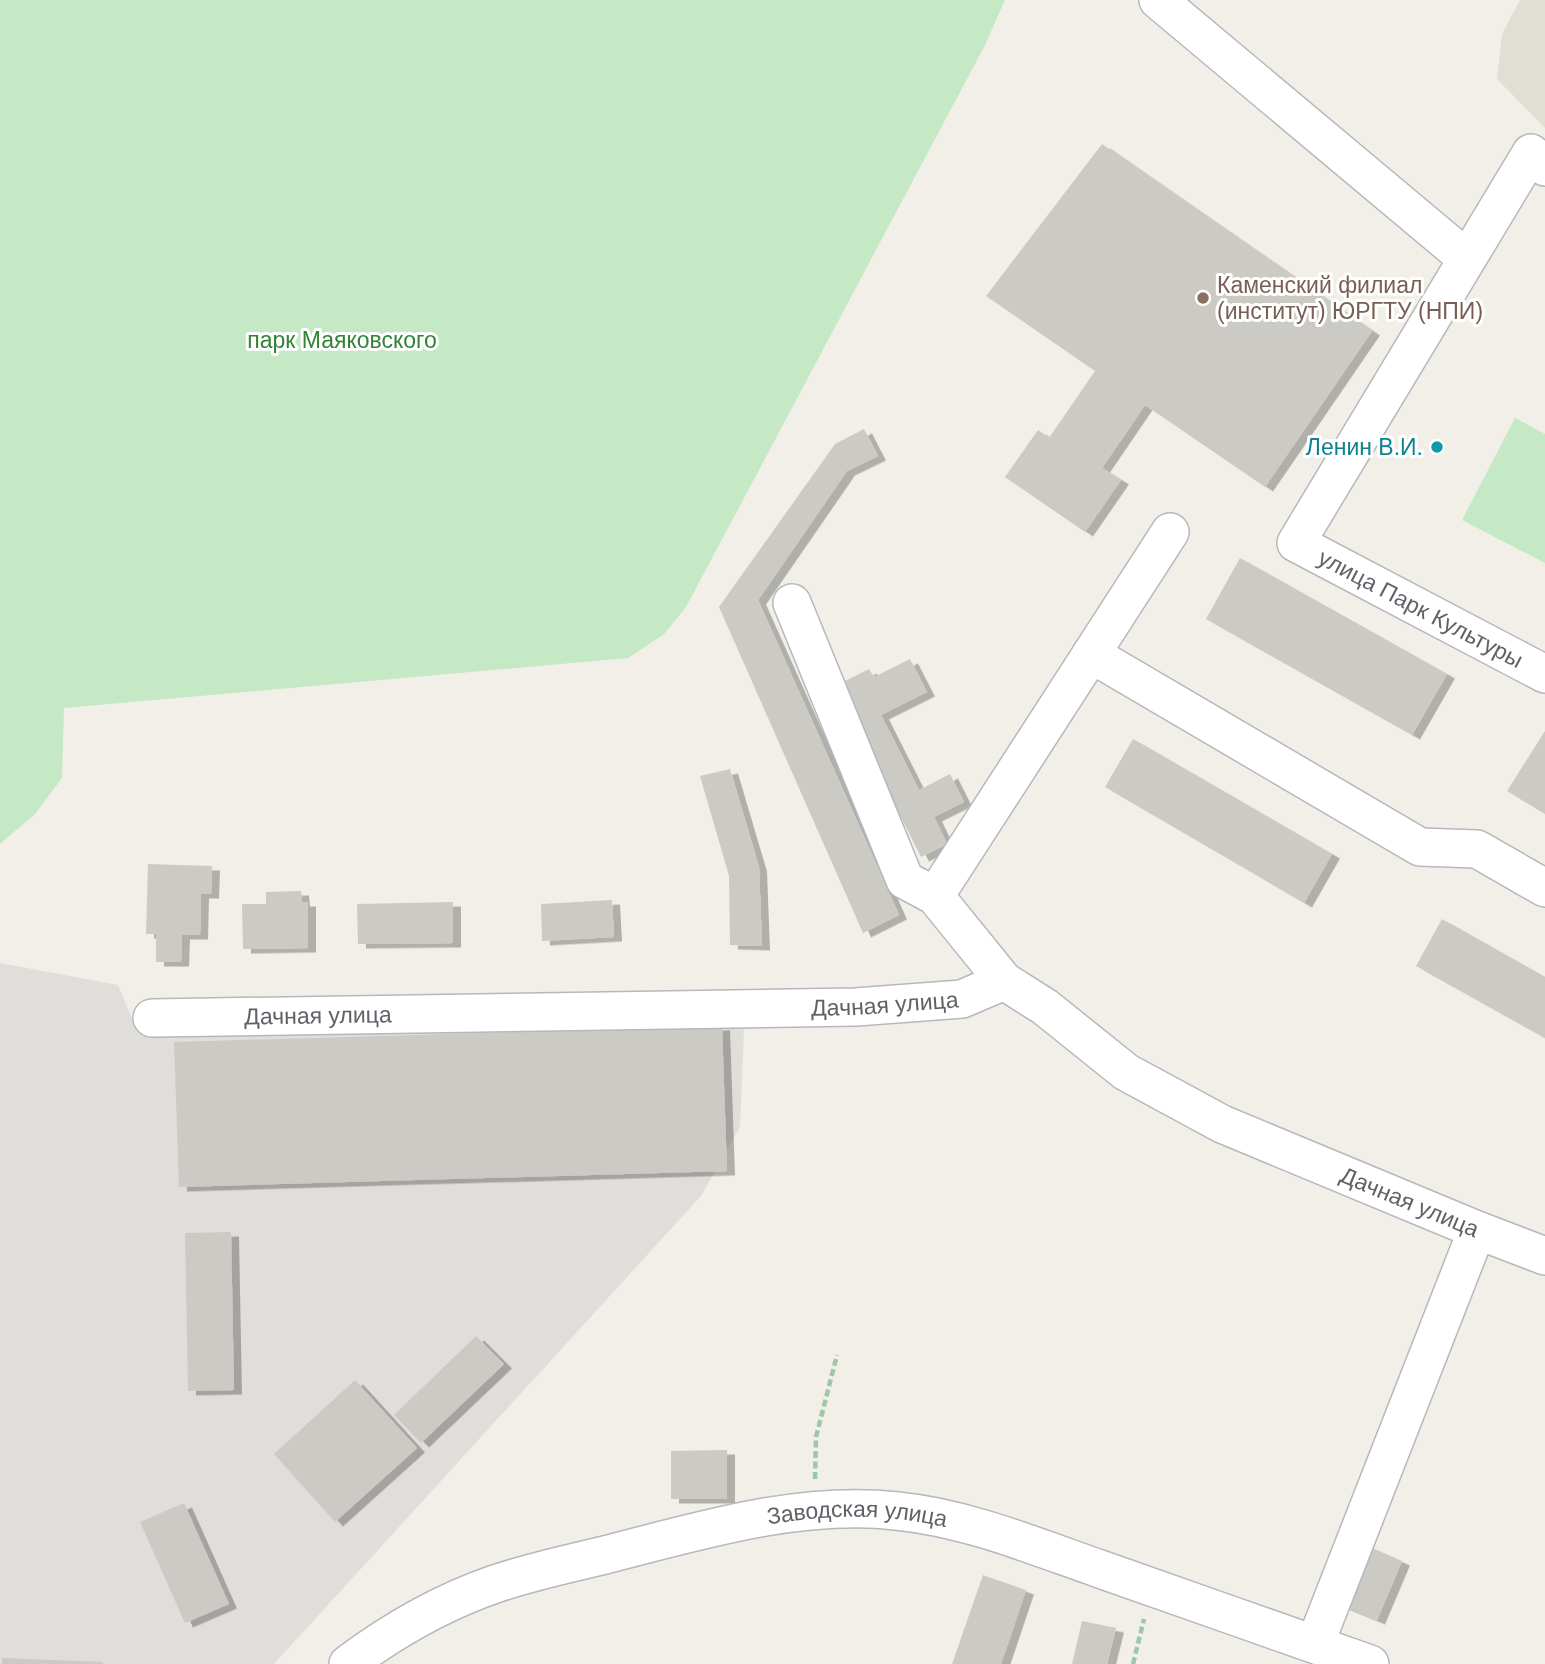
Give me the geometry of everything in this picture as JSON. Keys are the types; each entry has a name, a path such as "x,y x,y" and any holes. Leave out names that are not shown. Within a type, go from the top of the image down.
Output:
{"street":[{"path":"1158,0 1466,258 1538,160"},
{"name":"улица Парк Культуры","path":"1466,258 1296,543 1545,674"},
{"path":"935,896 1170,532"},
{"path":"792,603 905,880 935,896 1004,981"},
{"path":"1091,654 1420,847 1477,849 1545,888"},
{"name":"Дачная улица","path":"152,1018 856,1007 962,999 1004,981 1045,1007 1126,1072 1222,1124 1545,1256"},
{"path":"1315,1644 1477,1230"},
{"name":"Заводская улица","path":"348,1664 373,1645 426,1614 495,1584 760,1518 819,1511 897,1511 1016,1539 1370,1664"}],"path":[{"path":"819,1511 814,1465 816,1437 837,1355"},
{"path":"1133,1664 1153,1587"}],"shaded area":[{"path":"1520,0 1545,0 1545,128 1497,79 1502,34"},
{"path":"0,963 118,985 138,1033 744,1029 740,1127 701,1196 274,1664 0,1664"}],"green space":[{"name":"парк Маяковского","path":"0,0 1005,0 984,47 686,607 664,634 628,658 64,708 62,778 35,814 0,844"},
{"path":"1515,418 1545,434 1545,563 1462,520"}],"building":[{"path":"1102,144 1372,331 1265,487 1145,405 1102,468 1121,480 1085,532 1005,477 1038,430 1049,438 1095,371 986,296"},
{"path":"864,429 878,456 847,471 758,600 899,915 863,933 719,607 835,444"},
{"path":"1240,558 1447,674 1412,735 1206,619"},
{"path":"910,659 927,692 881,715 919,790 950,774 964,802 934,817 947,844 921,857 835,686 869,669 874,677"},
{"path":"1545,731 1545,814 1507,791"},
{"path":"1133,739 1332,854 1304,903 1105,787"},
{"path":"730,769 759,867 762,946 730,945 729,876 700,776"},
{"path":"148,864 212,866 211,894 201,894 200,935 182,935 181,962 156,962 156,934 146,934"},
{"path":"301,891 302,902 308,902 308,948 243,949 242,904 266,904 266,892"},
{"path":"612,900 614,937 542,941 541,904"},
{"path":"453,902 453,943 358,944 357,904"},
{"path":"1442,919 1545,977 1545,1038 1416,966"},
{"path":"722,1026 727,1171 179,1187 174,1042"},
{"path":"231,1232 234,1390 188,1391 185,1233"},
{"path":"476,1336 504,1364 421,1443 394,1415"},
{"path":"355,1380 417,1448 335,1522 274,1454"},
{"path":"727,1450 727,1499 671,1499 671,1451"},
{"path":"184,1503 229,1604 185,1623 140,1522"},
{"path":"1361,1543 1402,1561 1377,1620 1336,1603"},
{"path":"983,1575 1026,1590 1001,1664 952,1664"},
{"path":"1082,1621 1116,1628 1107,1664 1072,1664"},
{"path":"2,1658 103,1662 103,1664 2,1664"}],"place":[{"name":"Каменский филиал (институт) ЮРГТУ (НПИ)","path":"1203,298"},
{"name":"Ленин В.И.","path":"1437,447"}]}
